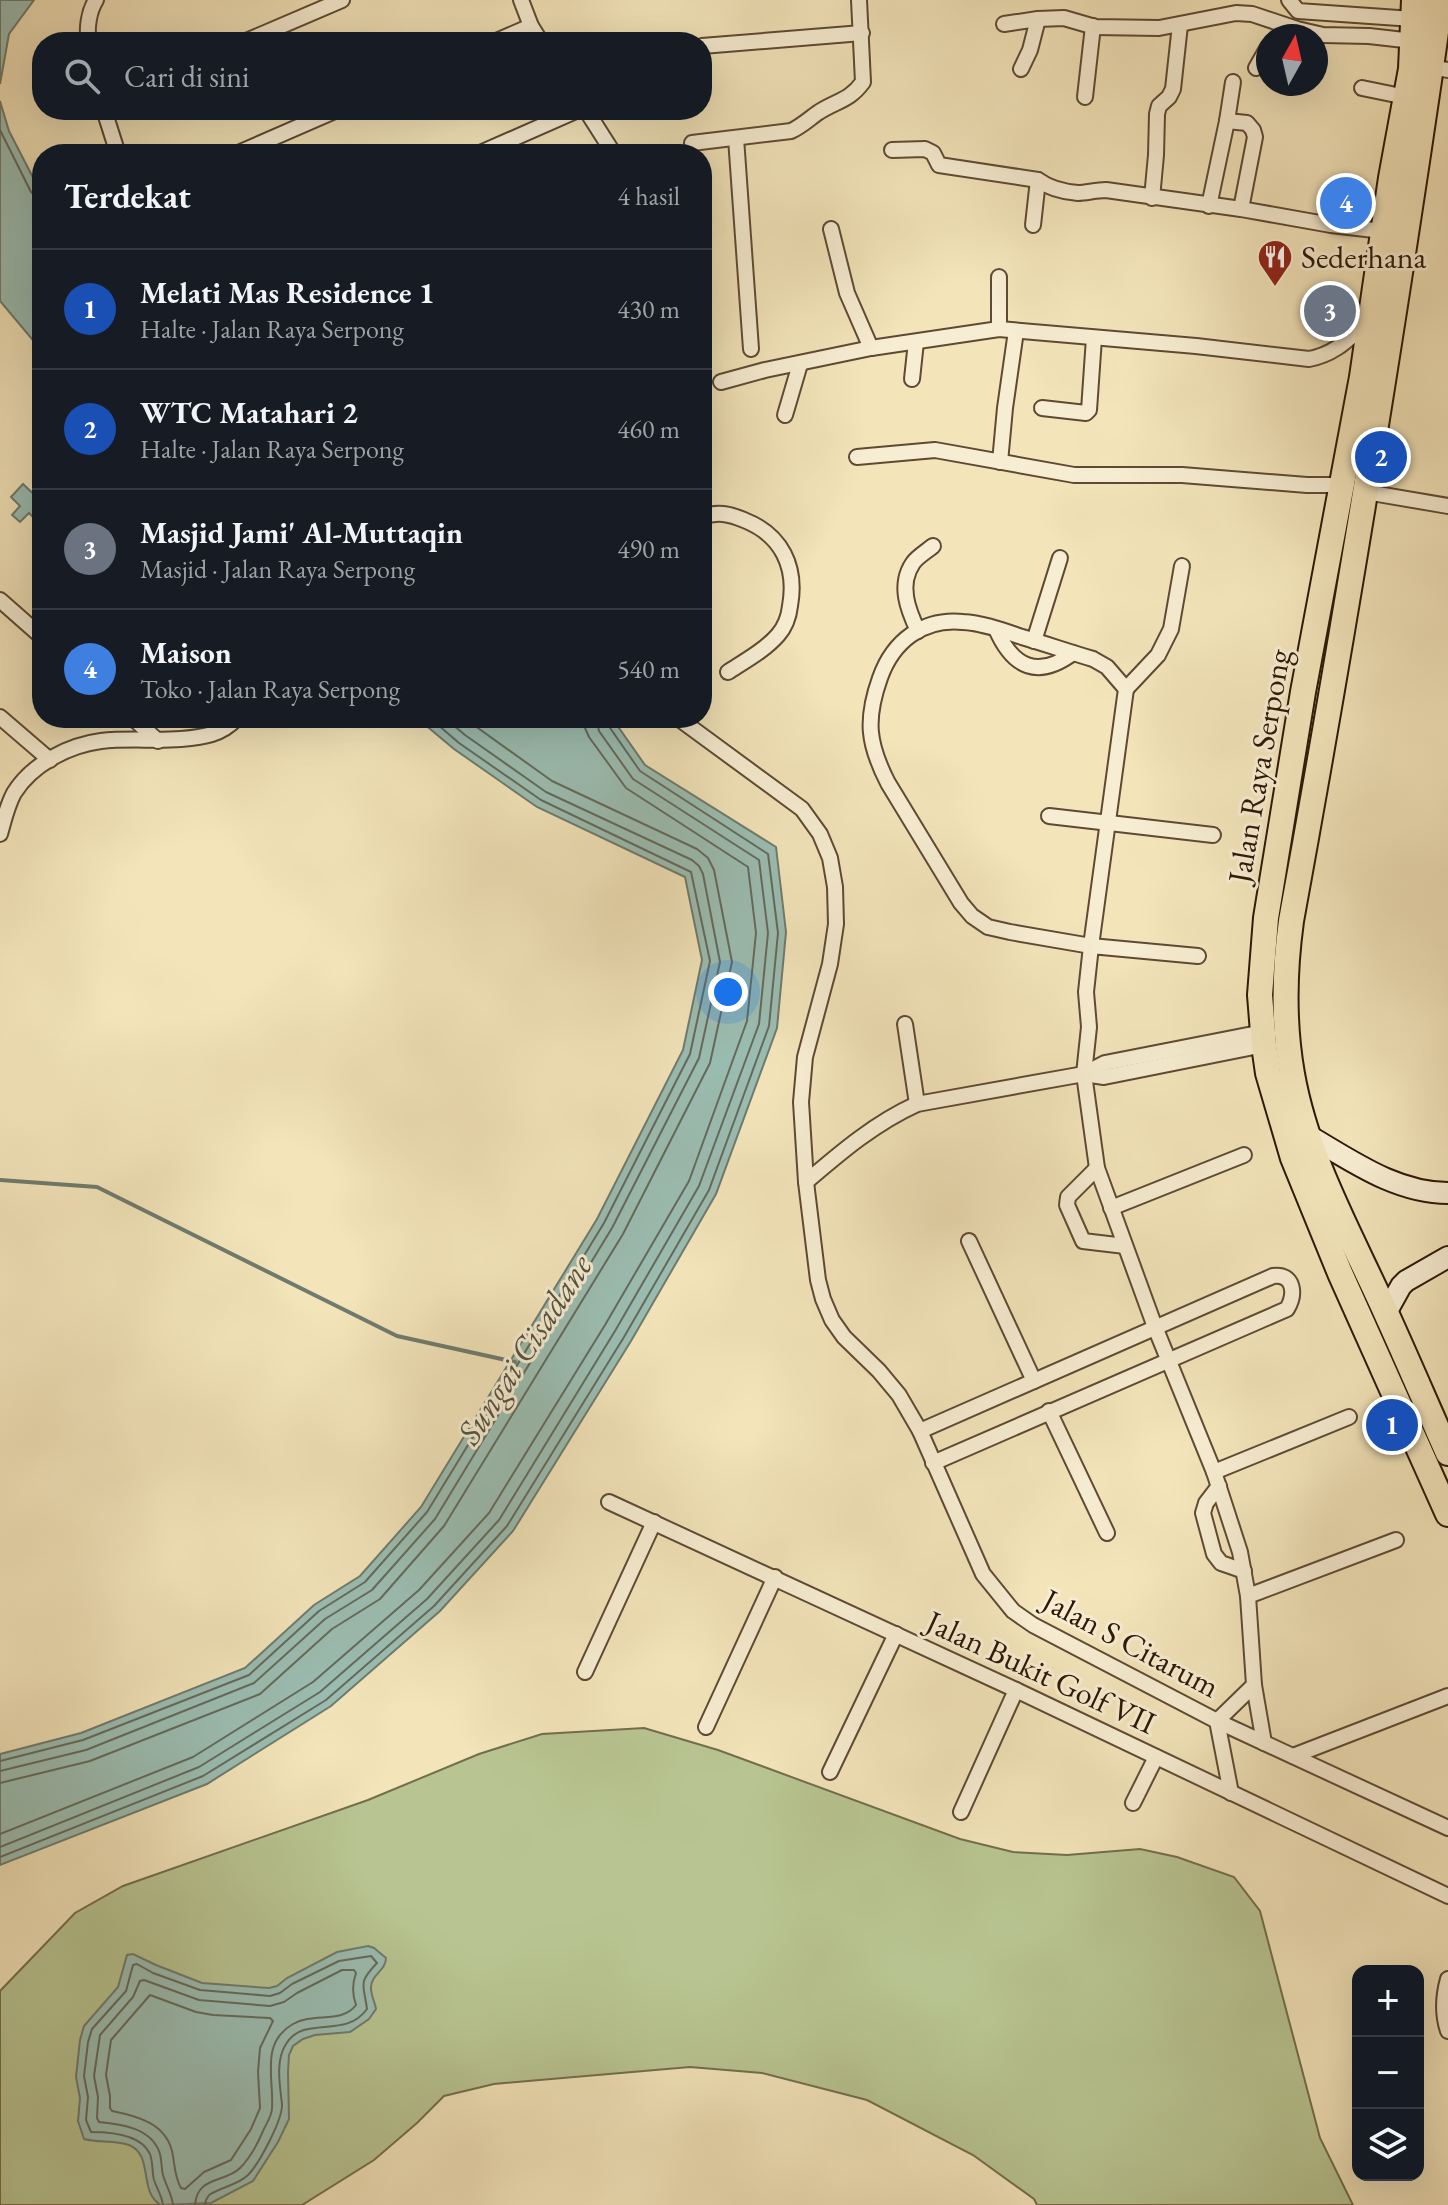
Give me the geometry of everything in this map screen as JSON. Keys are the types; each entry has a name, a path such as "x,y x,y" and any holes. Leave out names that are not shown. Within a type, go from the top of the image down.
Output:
{"main road":[{"name":"Jalan Raya Serpong","path":"1436,0 1440,68 1406,156 1383,231 1362,377 1266,918 1260,995 1268,1073 1293,1158 1340,1273 1448,1514"},
{"name":"Jalan Raya Serpong","path":"1413,20 1411,69 1406,97 1399,284 1325,736 1291,921 1285,994 1292,1074 1309,1136 1341,1219 1448,1453"},
{"path":"1297,731 1325,736"}],"street":[{"path":"88,32 94,3 107,0"},
{"path":"267,32 342,0"},
{"path":"521,0 535,32"},
{"path":"692,143 791,131 856,91 863,82 859,0"},
{"path":"1289,0 1298,11 1413,20"},
{"path":"1004,24 1069,19 1093,26 1159,28 1236,13 1252,14 1268,24"},
{"path":"1021,69 1030,50 1038,19"},
{"path":"1328,35 1369,36 1413,20"},
{"path":"1152,198 1157,114 1159,106 1173,89 1180,25"},
{"path":"517,32 531,26"},
{"path":"1085,97 1093,26"},
{"path":"712,45 862,33"},
{"path":"1209,206 1233,82"},
{"path":"1362,88 1406,97"},
{"path":"107,120 115,144"},
{"path":"259,144 314,120"},
{"path":"501,144 555,120"},
{"path":"592,120 608,144"},
{"path":"1227,121 1247,123 1255,137 1241,209"},
{"path":"736,138 751,349"},
{"path":"892,150 925,149 933,153 939,165 1038,180 1053,188 1081,193 1106,190 1383,231"},
{"path":"1033,225 1038,180"},
{"path":"831,229 847,293 871,348"},
{"path":"999,277 999,329"},
{"path":"721,382 871,348 999,329 1309,359 1334,351 1369,321"},
{"path":"1000,462 1016,331"},
{"path":"1042,408 1078,413 1089,410 1094,338"},
{"path":"912,379 916,342"},
{"path":"785,415 800,364"},
{"path":"857,457 935,450 1074,475 1182,475 1342,485"},
{"path":"1366,492 1448,506"},
{"path":"712,515 731,515 756,525 776,541 789,564 793,589 789,615 779,634 728,672"},
{"path":"918,631 907,609 905,587 913,563 933,546"},
{"path":"1034,641 1060,558"},
{"path":"1182,566 1171,629 1158,655 1126,689 1091,946 1086,992 1089,1027 1084,1074 1097,1168 1155,1327 1217,1479 1244,1571 1254,1685 1264,1743"},
{"path":"0,600 32,628"},
{"path":"1126,689 1107,667 1093,659 996,629 952,622 908,634 886,661 873,697 869,719 870,741 888,783 961,903 972,916 988,927 1091,946 1198,956"},
{"path":"996,629 1014,658 1035,667 1046,668 1060,663 1073,653"},
{"path":"0,717 50,760"},
{"path":"144,728 158,741"},
{"path":"0,834 14,794 22,782 73,747 104,741 204,737 225,728"},
{"name":"Jalan S Citarum","path":"692,728 802,809 820,834 830,858 836,924 830,964 805,1057 801,1102 806,1182 818,1280 832,1320 899,1395 920,1431 983,1574 1013,1611 1033,1625 1217,1721 1448,1828"},
{"path":"1049,816 1213,835"},
{"path":"905,1024 917,1104"},
{"path":"806,1182 868,1132 917,1104 1084,1074 1104,1077 1263,1038"},
{"path":"1309,1136 1401,1186 1448,1193"},
{"path":"1111,1208 1244,1155"},
{"path":"1097,1168 1068,1197 1067,1205 1083,1241 1125,1246"},
{"path":"969,1241 1034,1381"},
{"path":"1386,1313 1406,1281 1448,1257"},
{"path":"920,1431 1273,1276 1283,1275 1293,1286 1287,1309 933,1463"},
{"path":"1049,1411 1107,1533"},
{"path":"1244,1571 1221,1563 1214,1554 1204,1508 1217,1479 1349,1417"},
{"name":"Jalan Bukit Golf VII","path":"609,1502 1016,1690 1448,1896"},
{"path":"585,1672 654,1522"},
{"path":"1248,1596 1396,1540"},
{"path":"706,1727 775,1577"},
{"path":"830,1772 896,1634"},
{"path":"1231,1793 1217,1721 1254,1685"},
{"path":"961,1812 1016,1690"},
{"path":"1293,1756 1448,1696"},
{"path":"1133,1803 1156,1757"},
{"path":"1448,1979 1443,2007 1448,2031"}],"green space":[{"path":"644,1728 718,1750 960,1839 1013,1852 1067,1855 1140,1849 1177,1857 1234,1877 1260,1911 1320,2138 1353,2205 1037,2205 1034,2199 973,2155 867,2100 762,2073 690,2067 494,2084 444,2096 374,2160 302,2205 0,2205 0,1991 75,1913 123,1886 368,1800 479,1754 542,1734"}],"water":[{"path":"0,0 34,0 9,34 0,84"},
{"path":"0,101 9,131 32,176 32,339 0,301"},
{"path":"23,484 32,493 32,516 29,513 20,522 12,515 20,506 11,497"},
{"name":"Sungai Cisadane","path":"429,728 619,728 645,765 776,847 786,932 777,1028 716,1194 631,1341 513,1531 440,1611 331,1706 207,1784 0,1865 0,1754 81,1733 245,1668 314,1605 360,1576 421,1507 597,1219 683,1050 702,960 685,877 537,807"},
{"path":"368,1946 386,1958 372,1983 376,2009 369,2019 350,2032 315,2035 293,2046 288,2072 289,2119 253,2181 211,2203 161,2205 150,2192 137,2150 123,2143 84,2139 78,2121 80,2098 76,2077 80,2040 84,2026 118,1987 127,1955 133,1954 202,1983 269,1988 337,1952"}],"waterway":[{"name":"Sungai Cisadane","path":"0,1180 97,1187 397,1336 515,1362"}],"place":[{"name":"Maison","path":"1346,203"},
{"name":"Sederhana","path":"1275,288"},
{"name":"Masjid Jami' Al-Muttaqin","path":"1330,311"},
{"name":"WTC Matahari 2","path":"1381,457"},
{"name":"Melati Mas Residence 1","path":"1392,1425"}]}
